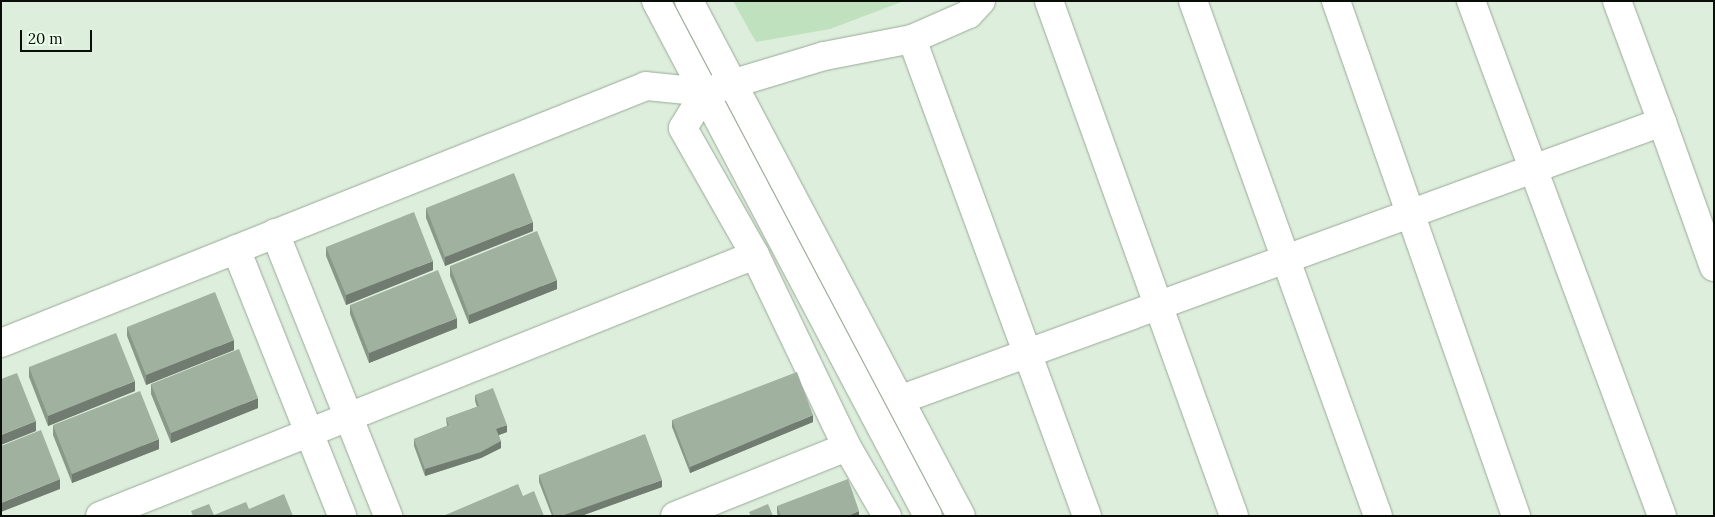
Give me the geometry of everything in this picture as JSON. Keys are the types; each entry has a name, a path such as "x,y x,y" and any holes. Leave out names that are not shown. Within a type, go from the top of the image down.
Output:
{"street":[{"path":"656,1 928,516"},
{"path":"689,1 902,398 961,516"},
{"path":"1,343 646,86 705,92 824,56 912,39 969,14 981,1"},
{"path":"1049,1 1234,516"},
{"path":"1193,1 1378,516"},
{"path":"1336,1 1411,211 1516,516"},
{"path":"1471,1 1530,169 1662,516"},
{"path":"1617,1 1714,268"},
{"path":"912,39 1087,516"},
{"path":"705,92 683,128 755,255 847,447 887,516"},
{"path":"902,398 1411,211 1662,122"},
{"path":"276,233 388,516"},
{"path":"236,249 342,516"},
{"path":"100,516 755,255"},
{"path":"675,516 847,447"}],"green space":[{"path":"733,1 904,1 830,29 756,42"}],"building":[{"path":"514,173 533,222 445,257 426,208"},
{"path":"414,212 433,261 346,295 326,247"},
{"path":"537,231 557,280 469,315 450,266"},
{"path":"438,270 457,318 369,353 350,305"},
{"path":"215,292 234,340 146,375 127,327"},
{"path":"116,333 135,381 48,416 29,367"},
{"path":"239,349 258,398 171,433 151,384"},
{"path":"797,372 813,415 690,467 672,420"},
{"path":"17,373 36,421 1,435 1,379"},
{"path":"493,388 507,425 496,429 501,441 481,452 425,469 414,439 449,425 446,418 479,406 475,395"},
{"path":"140,391 159,439 72,474 53,425"},
{"path":"41,430 60,479 1,503 1,446"},
{"path":"645,434 662,480 561,516 554,516 539,475"},
{"path":"848,479 859,511 847,516 781,516 777,506"},
{"path":"518,484 523,496 534,491 544,516 443,516"},
{"path":"284,494 293,516 193,516 191,511 209,504 214,515 246,502 249,509"},
{"path":"768,504 773,516 751,516 749,512"}]}
